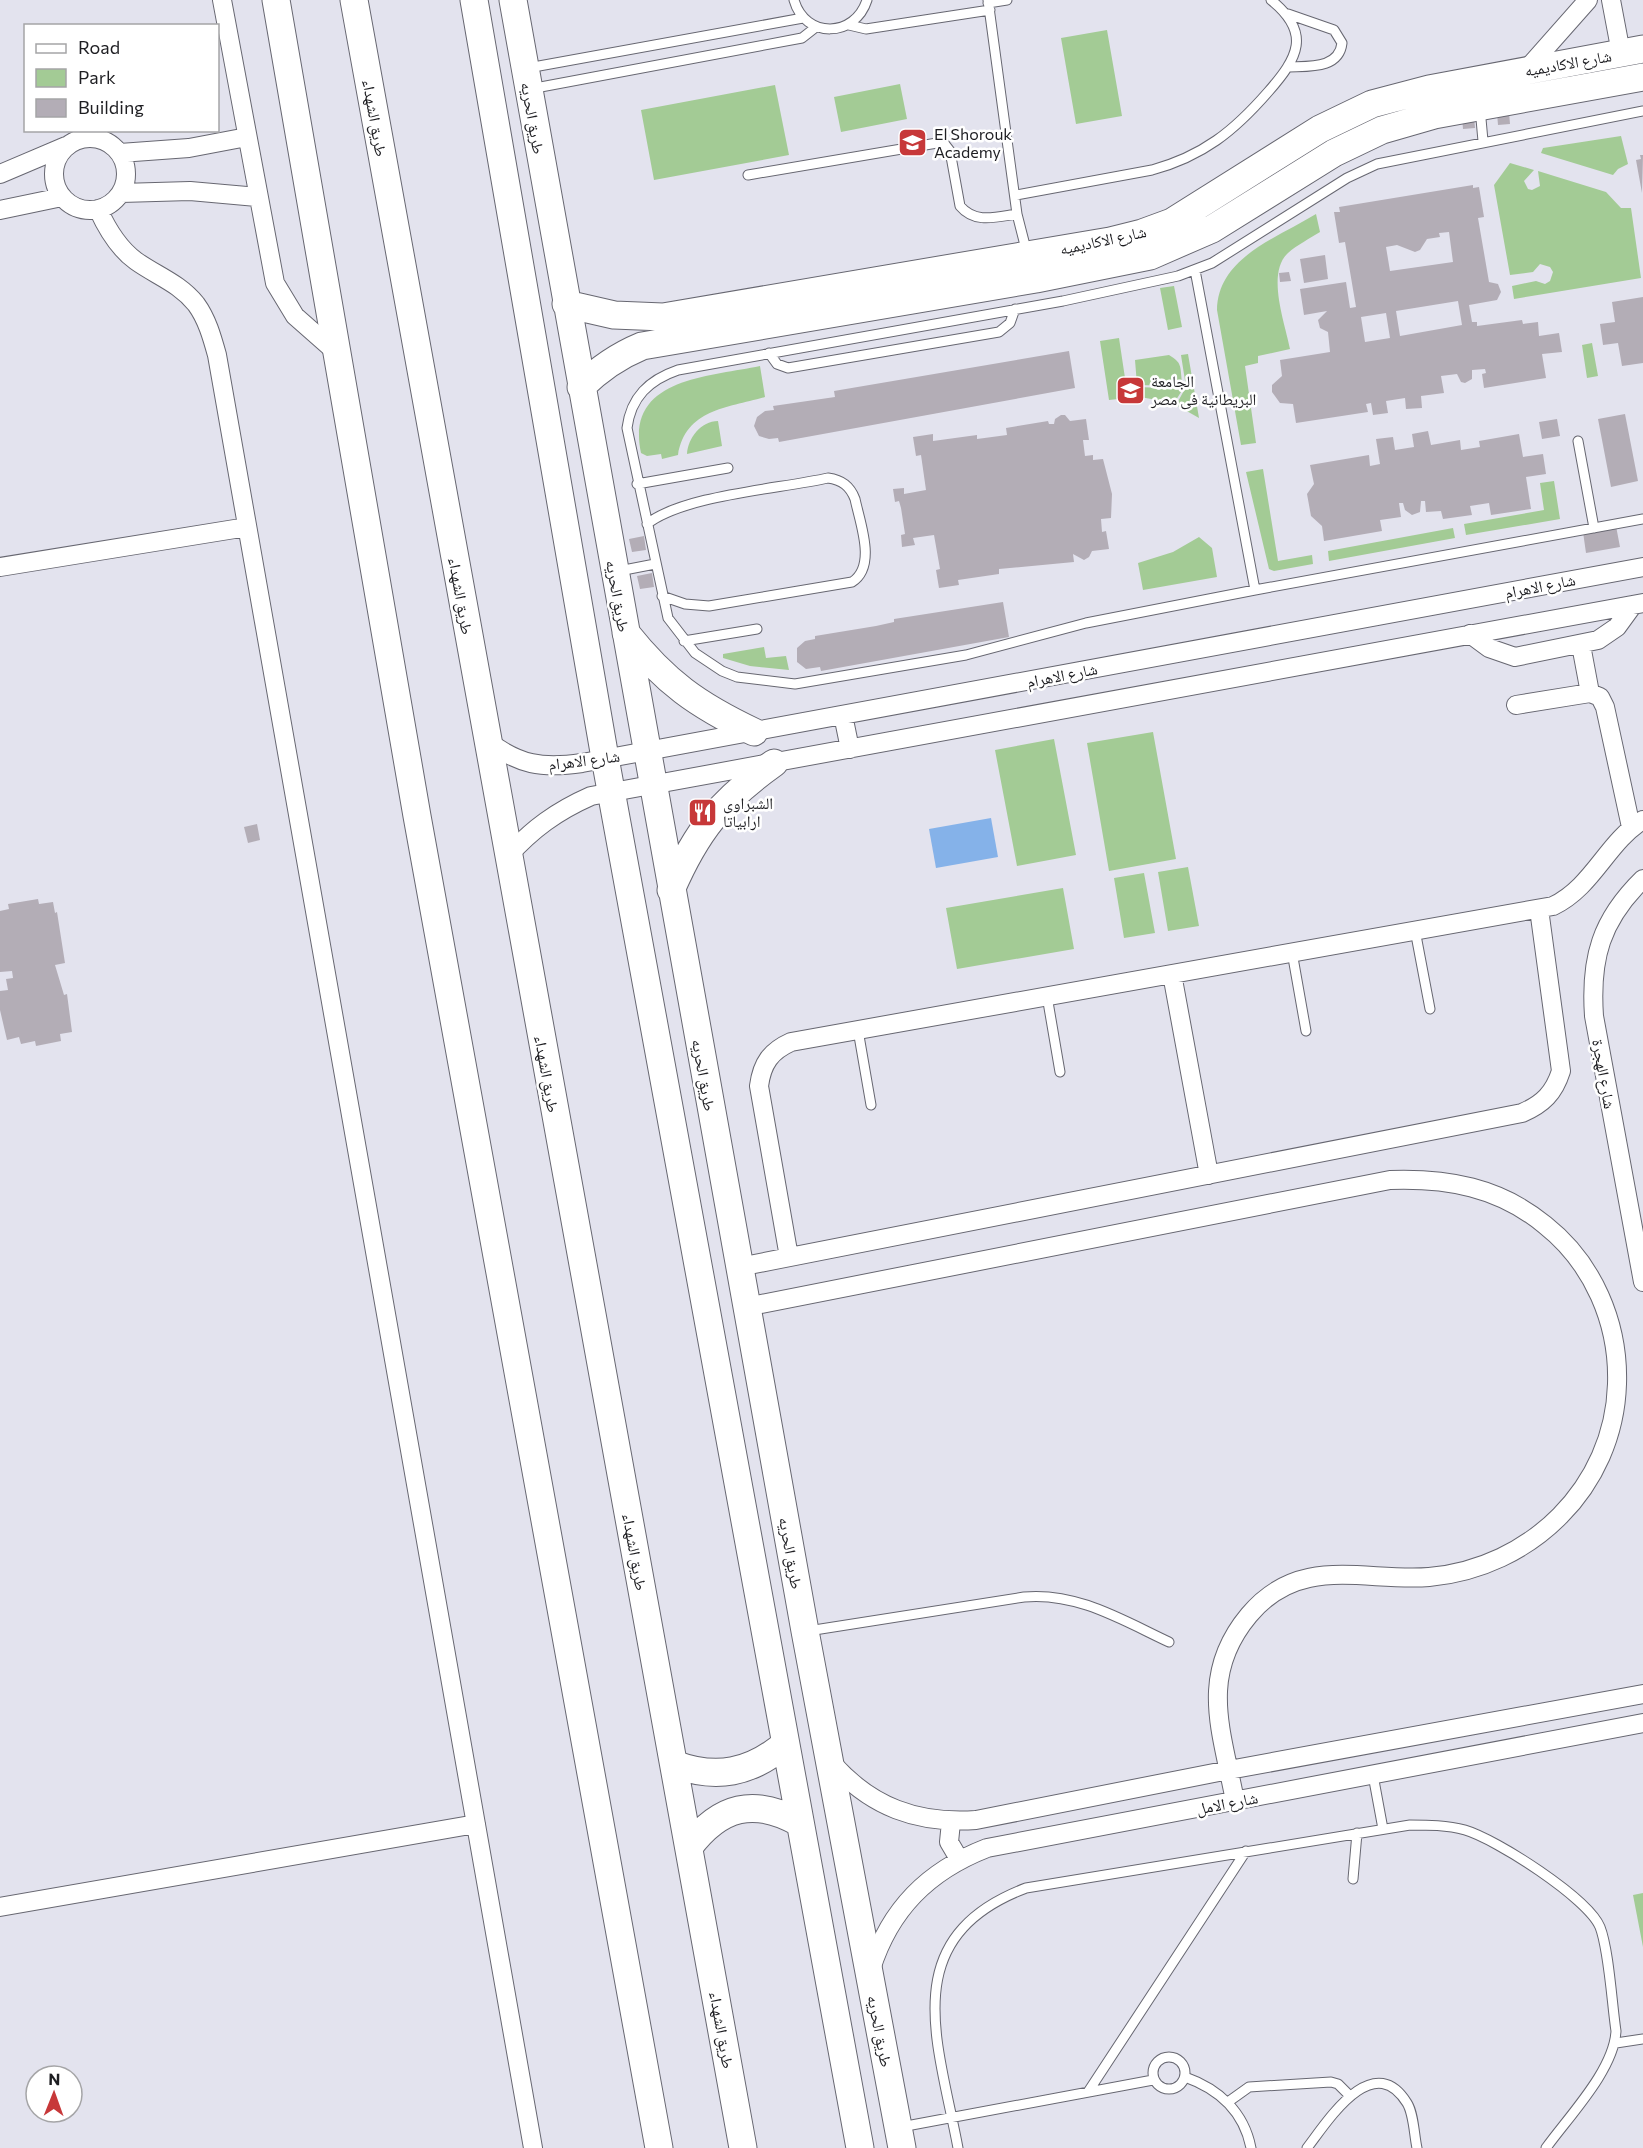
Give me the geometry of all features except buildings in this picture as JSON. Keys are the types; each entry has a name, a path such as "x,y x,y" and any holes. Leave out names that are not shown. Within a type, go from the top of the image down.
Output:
{"street":[{"path":"222,0 257,197 275,283 295,316 337,353"},
{"path":"276,0 422,840 659,2148"},
{"name":"طريق الشهداء","path":"354,0 507,857 743,2148"},
{"path":"474,0 611,793 859,2141 900,2138"},
{"name":"طريق الحريه","path":"513,0 623,630 805,1631 900,2138"},
{"path":"1524,71 1588,0"},
{"path":"1611,0 1632,51"},
{"name":"شارع الاكاديميه","path":"581,387 599,369 619,356 642,346 1032,267 1110,241 1142,233 1172,222 1345,115 1400,95 1632,51"},
{"path":"488,75 527,79"},
{"name":"شارع الاكاديميه","path":"566,304 614,315 663,316 1032,267 1118,264 1182,244 1212,229 1357,141 1408,121 1643,77"},
{"path":"1345,115 1357,141"},
{"path":"120,153 189,148 247,137"},
{"path":"0,174 81,139 96,138 109,143 120,153 126,166 126,180 121,193 111,204 98,209 85,210 73,206 62,197 55,184 54,170 58,156 68,145"},
{"path":"121,193 190,191 257,197"},
{"path":"0,210 62,197"},
{"path":"98,209 107,229 120,246 136,261 178,285 196,305 210,329 247,527 533,2148"},
{"path":"0,567 247,527"},
{"name":"شارع الاهرام","path":"486,740 506,755 530,764 556,767 811,722 1643,567"},
{"path":"575,581 614,572"},
{"path":"1470,634 1489,648 1515,657 1581,645 1606,636 1638,604"},
{"name":"شارع الاهرام","path":"507,857 544,820 591,796 1638,604"},
{"path":"623,630 650,662 680,690 715,713 754,732"},
{"path":"1581,645 1590,693"},
{"path":"789,1257 759,1086 760,1071 767,1058 778,1048 791,1042 1539,909 1553,906 1577,892 1637,823 1605,706 1600,697 1590,693 1516,705"},
{"path":"843,715 849,749"},
{"path":"811,722 818,755"},
{"path":"671,890 687,853 711,818 740,788 774,763"},
{"name":"شارع الهجرة","path":"1643,879 1626,896 1608,922 1597,952 1592,984 1594,1016 1643,1282"},
{"path":"739,1267 1522,1113 1536,1107 1548,1098 1561,1071 1561,1056 1539,909"},
{"path":"1172,974 1209,1175"},
{"path":"707,1315 1390,1180 1426,1179 1462,1183 1497,1195 1529,1212 1558,1235 1581,1263 1599,1294 1612,1328 1617,1365 1617,1401 1609,1436 1595,1470 1575,1500 1550,1527 1521,1548 1492,1562 1431,1576 1400,1578 1336,1573 1305,1579 1276,1592 1251,1612 1232,1638 1220,1668 1216,1699 1235,1802"},
{"path":"759,1602 799,1595"},
{"name":"شارع الامل","path":"829,1760 848,1781 870,1798 913,1816 951,1822 976,1820 1229,1770 1643,1694"},
{"name":"شارع الامل","path":"869,1974 878,1946 898,1911 934,1875 959,1859 987,1848 1643,1723"},
{"path":"674,1764 713,1774 733,1772 752,1767 785,1744"},
{"path":"689,1847 702,1830 719,1817 739,1809 760,1808 781,1813 800,1823"},
{"path":"951,1822 949,1842 959,1859"},
{"path":"0,1907 476,1824"}],"lane":[{"path":"794,0 802,18 816,27 827,30 849,25 866,29 1008,0"},
{"path":"849,25 863,12 867,1 879,0"},
{"path":"1271,0 1288,14 1334,30 1342,43 1337,58 1331,62 1289,67"},
{"path":"989,4 1017,214 1032,267"},
{"path":"1016,195 1174,164 1205,148 1240,123 1289,67 1296,40 1288,14"},
{"path":"527,79 802,18"},
{"path":"527,79 802,38 816,27"},
{"path":"1480,107 1483,141"},
{"path":"1643,111 1391,160 1362,170 1228,254 1195,270 1158,281 678,370 645,387 632,405 627,428 637,484 668,618 684,641 708,663 737,677 795,684 966,655 1086,623 1254,590 1643,519"},
{"path":"748,175 943,142 950,151 960,206 965,212 981,219 1017,214"},
{"path":"1195,270 1254,590"},
{"path":"769,353 777,364 788,368 999,332 1010,322 1015,309"},
{"path":"1578,441 1594,528"},
{"path":"637,484 728,468"},
{"path":"646,524 666,512 691,504 828,478 843,483 855,499 866,558 863,573 852,582 709,606 685,604 662,596"},
{"path":"614,572 655,564"},
{"path":"684,641 757,629"},
{"path":"1415,930 1430,1009"},
{"path":"1292,952 1306,1031"},
{"path":"1047,996 1060,1072"},
{"path":"858,1030 871,1105"},
{"path":"805,1631 1024,1597 1050,1596 1088,1604 1169,1642"},
{"path":"1373,1775 1383,1829"},
{"path":"958,2148 935,2028 933,1998 939,1968 952,1940 972,1917 997,1899 1026,1888 1246,1851 1410,1825 1437,1825 1464,1830 1490,1840 1581,1901 1601,1930 1617,2031 1616,2043 1609,2062 1546,2148"},
{"path":"1353,1879 1357,1833"},
{"path":"1089,2092 1246,1851"},
{"path":"1616,2043 1643,2039"},
{"path":"1164,2057 1178,2059 1182,2064 1185,2077 1178,2087 1167,2090 1157,2085 1154,2080 1153,2066 1164,2057"},
{"path":"1185,2077 1201,2083 1228,2102 1240,2118 1251,2148"},
{"path":"900,2138 952,2117 1154,2080"},
{"path":"1228,2102 1249,2087 1331,2082 1338,2084 1349,2095"},
{"path":"1307,2148 1349,2095 1360,2087 1373,2084 1386,2086 1398,2092 1408,2104 1417,2148"}],"green space":[{"path":"1107,30 1122,116 1076,124 1061,38"},
{"path":"900,84 907,119 841,132 834,97"},
{"path":"775,85 789,155 654,180 641,110"},
{"path":"1621,136 1628,164 1618,169 1613,175 1541,153 1543,148"},
{"path":"1510,163 1534,170 1524,181 1528,189 1532,190 1540,186 1538,171 1606,192 1621,208 1631,208 1641,278 1514,299 1512,286 1536,281 1545,284 1550,281 1553,272 1550,267 1540,264 1533,272 1510,275 1494,185"},
{"path":"1316,214 1320,232 1288,253 1278,273 1281,312 1290,349 1258,356 1258,363 1245,366 1256,443 1241,445 1217,310 1220,292 1227,276 1252,251"},
{"path":"1174,286 1182,327 1168,330 1160,288"},
{"path":"1119,338 1128,398 1109,400 1100,341"},
{"path":"1592,343 1598,376 1587,378 1582,345"},
{"path":"1188,354 1199,418 1176,405 1186,387 1181,355"},
{"path":"1169,355 1180,365 1182,382 1177,386 1137,385 1135,360"},
{"path":"760,366 765,397 723,408 699,419 682,440 678,455 662,459 661,454 647,456 641,453 639,428 646,409 658,395 695,379"},
{"path":"1139,387 1183,389 1174,403 1140,397"},
{"path":"718,421 722,446 687,454 696,432 706,424"},
{"path":"1263,469 1278,561 1312,555 1313,564 1274,571 1269,569 1246,472"},
{"path":"1554,481 1560,519 1466,535 1464,524 1544,510 1540,483"},
{"path":"1453,528 1455,538 1329,561 1328,551"},
{"path":"1199,537 1212,548 1217,577 1143,590 1138,563 1173,552"},
{"path":"764,647 766,658 786,656 789,670 750,666 723,658 723,654"},
{"path":"1153,732 1176,859 1109,871 1087,743"},
{"path":"1054,739 1076,855 1017,866 995,750"},
{"path":"1188,867 1199,926 1168,931 1158,872"},
{"path":"1144,873 1155,933 1124,938 1114,878"},
{"path":"1063,888 1074,949 957,969 946,908"},
{"path":"1643,1893 1643,1947 1633,1895"}],"water":[{"path":"991,818 998,857 936,868 929,829"}],"place":[{"name":"El Shorouk Academy","path":"913,143"},
{"name":"الجامعة البريطانية فى مصر","path":"1130,390"},
{"name":"الشبراوى ارابياتا","path":"702,812"}]}
